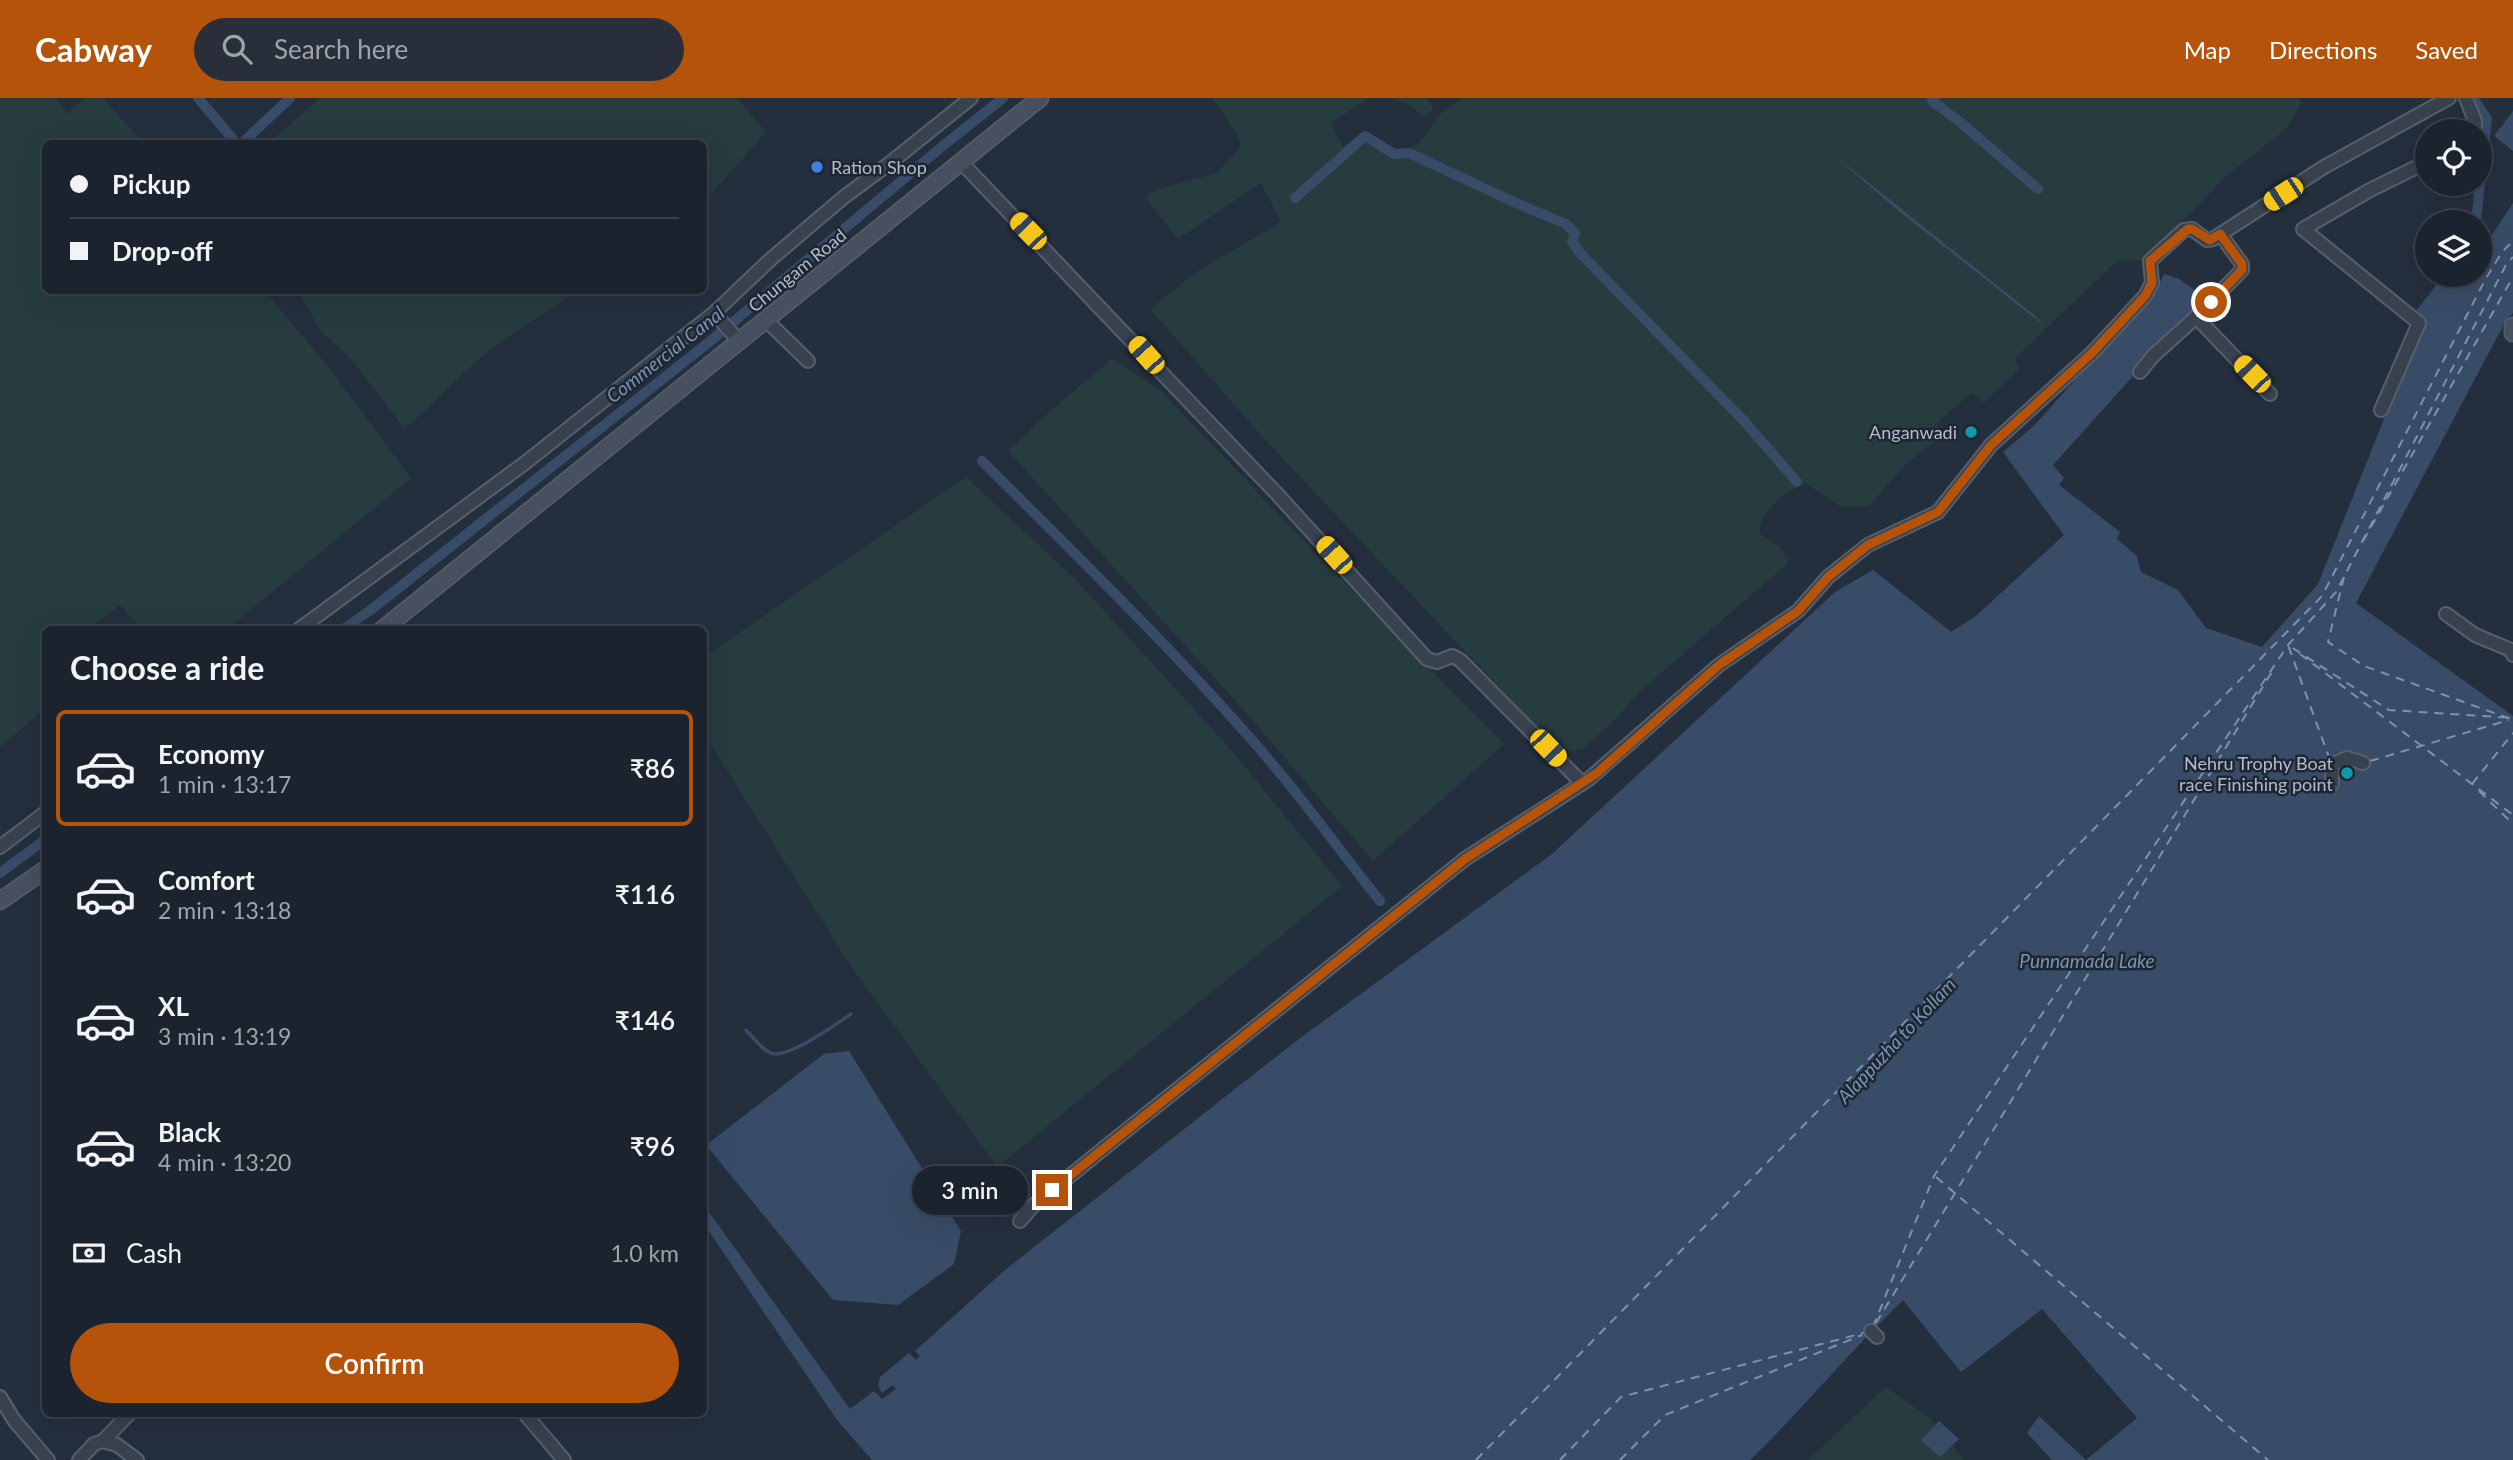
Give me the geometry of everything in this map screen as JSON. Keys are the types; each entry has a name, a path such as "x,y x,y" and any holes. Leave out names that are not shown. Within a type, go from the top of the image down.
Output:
{"main road":[{"name":"Chungam Road","path":"387,626 736,338 766,320 1040,98"},
{"path":"2513,326 2513,333"},
{"path":"0,901 42,872"}],"street":[{"path":"303,626 525,463 715,315 772,258 844,197 971,98"},
{"path":"1020,1221 1034,1205 1465,859 1582,783 1719,665 1798,611 1828,577 1868,545 1938,512 1991,445 2092,353 2145,296 2152,283 2150,261 2188,229 2210,240 2324,167 2449,98"},
{"path":"2466,98 2474,119"},
{"path":"961,162 1278,494 1427,659 1437,662 1452,656 1460,660 1582,783"},
{"path":"2381,410 2419,323 2302,229 2415,168"},
{"path":"2140,372 2243,267 2220,234"},
{"path":"715,315 736,338"},
{"path":"2196,317 2270,394"},
{"path":"766,320 808,362"},
{"path":"2446,614 2475,635 2511,650 2513,654"},
{"path":"2332,784 2332,764 2347,758 2363,763"},
{"path":"0,847 42,815"},
{"path":"0,1397 14,1420 48,1460"},
{"path":"79,1460 127,1417"},
{"path":"528,1417 564,1460"},
{"path":"103,1441 117,1445 136,1460"}],"green space":[{"path":"0,98 56,98 67,114 85,98 102,98 141,140 42,140 42,294 268,294 326,364 411,478 231,626 138,626 120,605 92,626 42,626 42,712 0,747"},
{"path":"320,98 737,98 766,132 707,196 707,140 272,140"},
{"path":"1213,98 1369,98 1331,123 1343,147 1363,133 1393,159 1421,141 1439,115 1462,98 2298,98 2302,103 2286,129 2225,177 2141,260 2117,261 2015,358 2019,369 1984,403 1971,393 1937,423 1944,434 1905,465 1869,506 1841,507 1805,483 1775,503 1764,516 1759,533 1780,547 1788,563 1638,693 1612,723 1582,749 1561,753 1268,443 1150,309 1198,271 1281,222 1261,183 1178,239 1145,197 1157,189 1217,173 1241,146 1237,134"},
{"path":"1391,98 1425,98 1434,107 1425,117 1408,104"},
{"path":"300,294 572,294 484,355 404,428 352,360 320,330"},
{"path":"1112,359 1159,389 1504,744 1373,861 1243,709 1008,451"},
{"path":"966,477 1077,581 1233,752 1342,886 997,1167 850,965 707,739 707,655"},
{"path":"1886,1387 1931,1419 1964,1460 1808,1460"}],"water":[{"path":"1768,98 1834,155 2047,328 1895,208"},
{"path":"2513,111 2513,151 2494,136"},
{"name":"Punnamada Lake","path":"2513,203 2513,313 2504,324 2356,603 2513,716 2513,1460 2086,1460 2137,1418 2042,1309 1961,1372 1903,1300 1750,1460 872,1460 837,1420 707,1228 707,1209 850,1409 874,1391 882,1399 896,1389 893,1385 882,1393 878,1386 880,1377 909,1353 916,1360 920,1356 915,1351 1005,1270 1295,1042 1552,854 1835,592 1873,570 1951,632 1976,616 2064,535 2003,452 2034,426 2158,286 2164,274 2179,279 2204,297 2053,465 2064,478 2059,485 2120,532 2117,539 2137,556 2141,572 2178,590 2206,628 2262,647 2318,584 2414,344 2414,314 2435,287 2492,287 2492,235"},
{"path":"849,1051 961,1231 954,1264 898,1305 833,1300 707,1146 824,1054"},
{"path":"2039,1416 2086,1460 2052,1460 2027,1433"},
{"path":"1939,1421 1959,1439 1940,1457 1921,1440"}],"waterway":[{"path":"198,98 234,140"},
{"path":"245,140 290,98"},
{"name":"Commercial Canal","path":"348,626 713,339 1003,98"},
{"path":"1935,98 1932,101 2038,189"},
{"path":"2473,98 2487,119"},
{"path":"1295,198 1365,136 1394,154 1409,153 1566,224 1575,233 1572,242 1580,253 1744,421 1797,482"},
{"path":"2477,210 2479,196"},
{"path":"982,461 1123,602 1225,710 1289,785 1380,901"},
{"name":"Commercial Canal","path":"0,873 42,842"},
{"path":"746,1030 764,1049 778,1054 811,1040 851,1014"}],"ferry route":[{"path":"1476,1460 2322,596 2484,282 2502,252 2513,241"},
{"path":"1873,1327 1934,1176 2288,645 2336,592 2507,263 2513,257"},
{"path":"2363,541 2513,277"},
{"path":"2344,577 2328,642 2364,666 2508,718 2513,717"},
{"path":"2330,760 2288,645 2389,710 2513,718"},
{"path":"2300,654 2513,815"},
{"path":"1876,1323 2273,670"},
{"path":"2370,761 2509,720"},
{"path":"2472,784 2513,733"},
{"path":"2479,791 2513,824"},
{"path":"1936,1177 2268,1460"},
{"path":"1560,1460 1621,1397 1867,1332"},
{"path":"1620,1460 1665,1415 1862,1335"}],"place":[{"name":"Ration Shop","path":"817,167"},
{"name":"Anganwadi","path":"1971,432"},
{"name":"Nehru Trophy Boat race Finishing point","path":"2347,773"}],"route":[{"path":"1052,1190 1465,859 1597,773 1719,665 1798,611 1828,577 1868,545 1938,512 1991,445 2092,353 2145,296 2152,283 2150,261 2184,230 2192,229 2207,240 2220,234 2242,264 2242,270 2211,302"}],"water label":[{"name":"Alappuzha to Kollam","path":"1896,1040"}]}
